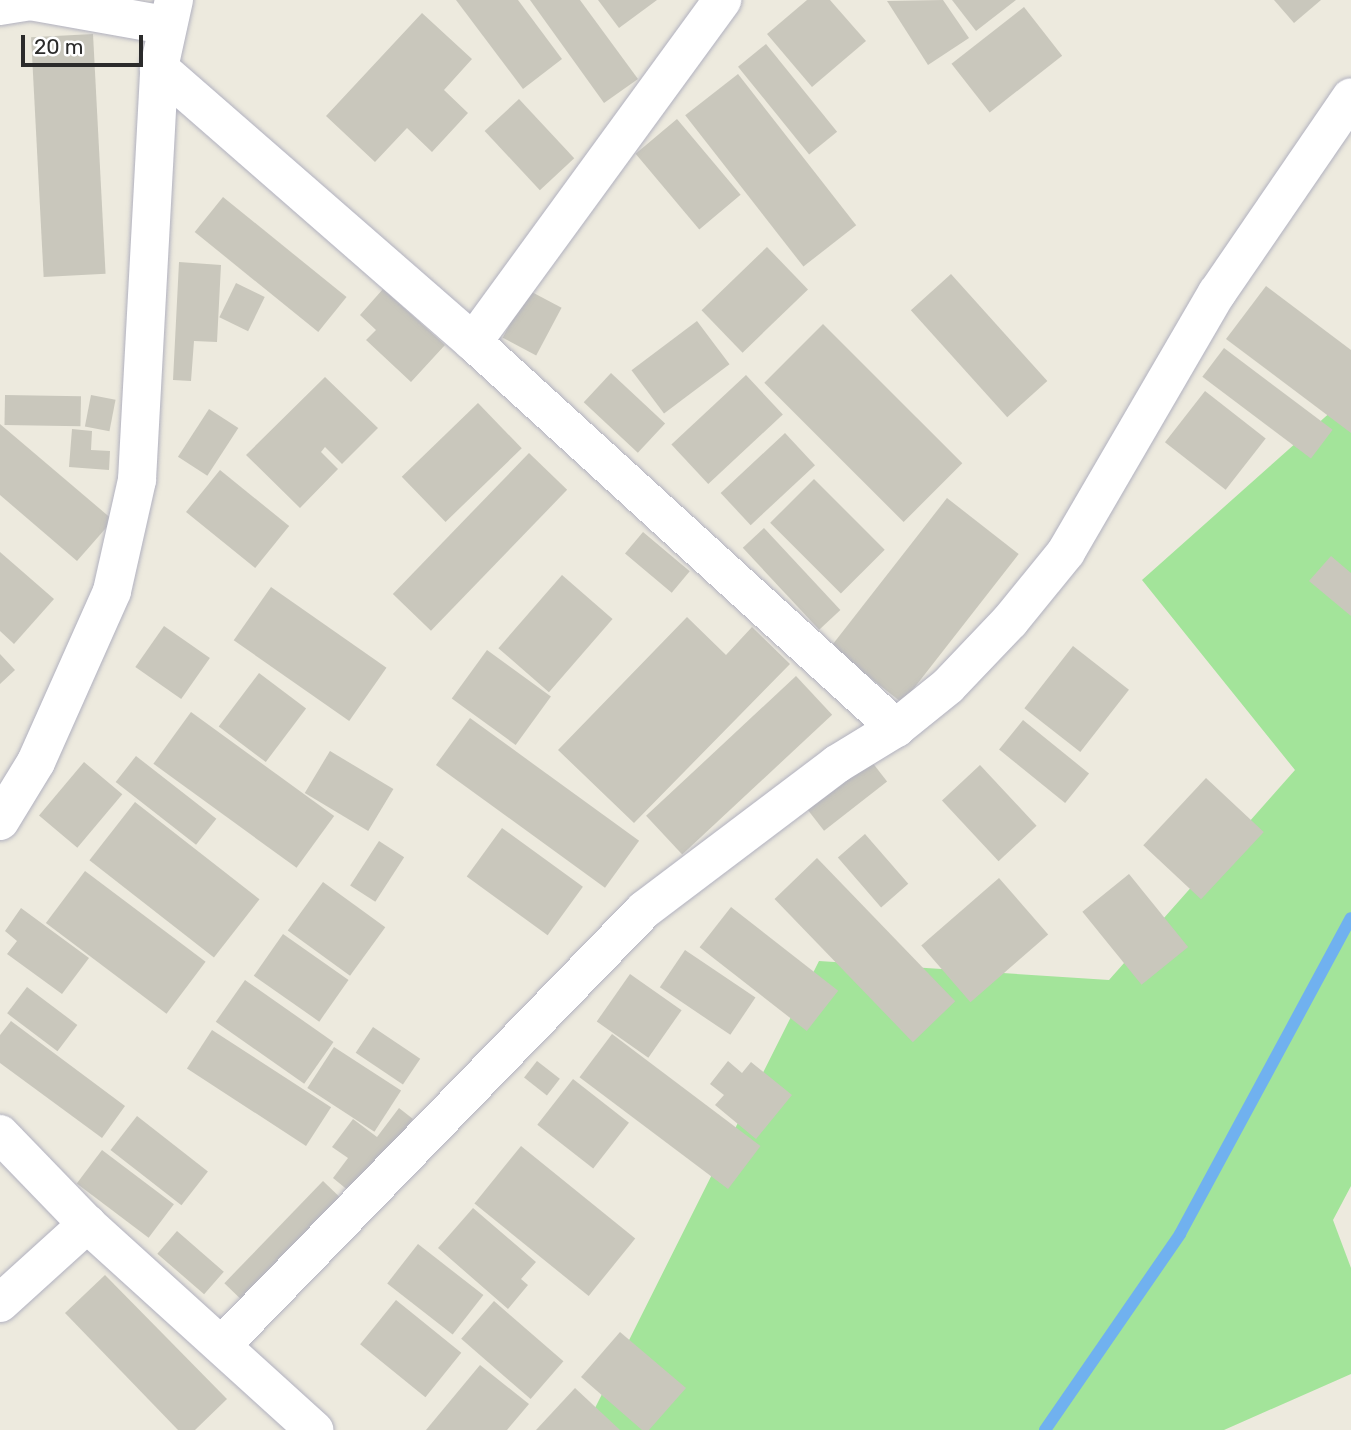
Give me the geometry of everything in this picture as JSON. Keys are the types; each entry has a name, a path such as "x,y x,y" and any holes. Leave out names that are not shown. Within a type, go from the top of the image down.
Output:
{"street":[{"path":"473,342 722,0"},
{"path":"0,6 30,1 169,12 159,68 137,480 112,591 36,762 0,821"},
{"path":"159,68 473,342 896,728"},
{"path":"223,1344 644,910 837,764 896,728 948,686 1066,552 1217,293 1351,97"},
{"path":"0,1134 87,1224 223,1344 314,1430"},
{"path":"0,1303 87,1224"}],"green space":[{"path":"1351,394 1351,1186 1333,1220 1351,1268 1351,1374 1224,1430 584,1430 819,961 1109,980 1295,770 1142,580"}],"building":[{"path":"456,0 518,0 562,59 523,89"},
{"path":"530,0 580,0 638,79 604,103"},
{"path":"598,0 657,0 619,28"},
{"path":"807,0 830,0 866,41 812,87 767,34"},
{"path":"943,0 969,38 928,65 887,1"},
{"path":"952,0 1016,0 976,31"},
{"path":"1274,0 1321,0 1294,23"},
{"path":"1024,7 1062,56 990,112 952,64"},
{"path":"422,13 472,59 444,90 468,113 432,152 407,128 375,162 326,116"},
{"path":"93,34 106,274 44,277 31,37"},
{"path":"766,44 837,132 809,154 738,67"},
{"path":"738,74 856,225 803,267 685,115"},
{"path":"519,99 574,158 540,190 485,131"},
{"path":"677,119 741,195 699,230 636,154"},
{"path":"223,197 347,297 318,332 195,232"},
{"path":"767,247 808,289 743,353 702,310"},
{"path":"179,262 221,265 217,342 194,341 191,381 173,380"},
{"path":"951,274 1047,381 1007,417 911,310"},
{"path":"236,283 265,297 248,331 219,317"},
{"path":"1266,286 1351,350 1351,433 1226,339"},
{"path":"383,289 445,345 411,382 366,340 376,330 360,315"},
{"path":"528,290 562,308 536,356 503,338"},
{"path":"697,321 729,364 664,413 632,370"},
{"path":"823,324 962,463 904,522 764,383"},
{"path":"1224,348 1333,430 1311,459 1202,377"},
{"path":"611,373 665,423 638,453 584,402"},
{"path":"746,375 783,414 708,484 671,445"},
{"path":"325,377 378,428 342,464 325,447 321,452 338,469 300,508 246,455"},
{"path":"1205,391 1266,438 1226,490 1165,442"},
{"path":"5,395 81,396 80,426 4,425"},
{"path":"91,395 116,400 109,431 85,426"},
{"path":"478,403 522,448 446,522 402,477"},
{"path":"209,409 238,428 207,476 178,457"},
{"path":"0,424 113,520 77,561 0,495"},
{"path":"72,429 92,431 91,450 110,451 109,470 69,467"},
{"path":"785,433 815,465 751,525 721,493"},
{"path":"529,453 567,490 431,631 393,594"},
{"path":"220,470 289,526 255,568 186,512"},
{"path":"814,479 885,550 841,594 770,523"},
{"path":"947,498 1019,554 902,703 831,647"},
{"path":"764,528 840,610 819,630 743,548"},
{"path":"643,532 690,571 672,593 625,553"},
{"path":"0,552 54,599 14,644 0,631"},
{"path":"1331,556 1351,573 1351,616 1309,581"},
{"path":"562,575 613,619 549,692 498,648"},
{"path":"271,587 387,668 349,721 234,640"},
{"path":"687,617 726,655 752,627 790,664 634,823 558,750"},
{"path":"164,626 210,658 181,699 135,667"},
{"path":"1073,646 1129,690 1080,752 1024,708"},
{"path":"487,650 551,696 516,745 452,699"},
{"path":"0,654 15,670 0,684"},
{"path":"259,673 306,709 266,762 219,727"},
{"path":"796,676 832,715 682,855 646,816"},
{"path":"191,712 334,816 297,868 153,764"},
{"path":"470,718 639,841 605,888 436,765"},
{"path":"1023,720 1089,773 1065,803 999,750"},
{"path":"330,751 393,789 368,831 305,793"},
{"path":"136,756 216,819 196,845 116,782"},
{"path":"868,757 887,781 824,831 805,806"},
{"path":"84,762 122,794 77,848 39,816"},
{"path":"980,765 1037,826 999,861 942,800"},
{"path":"1206,778 1264,832 1201,899 1143,845"},
{"path":"135,802 260,899 214,958 89,860"},
{"path":"502,828 583,887 548,935 467,877"},
{"path":"865,834 908,884 881,907 838,858"},
{"path":"379,841 404,857 375,902 350,885"},
{"path":"817,858 955,1001 913,1042 775,899"},
{"path":"85,871 206,962 166,1014 46,923"},
{"path":"1129,874 1188,947 1142,985 1082,912"},
{"path":"999,878 1048,935 970,1002 921,946"},
{"path":"323,882 385,927 350,976 288,931"},
{"path":"731,907 838,991 807,1031 700,947"},
{"path":"21,908 89,958 62,994 7,954 17,941 5,931"},
{"path":"283,934 349,980 319,1022 254,976"},
{"path":"685,950 755,998 730,1035 660,987"},
{"path":"630,974 682,1010 648,1058 597,1022"},
{"path":"245,980 333,1042 304,1084 216,1022"},
{"path":"27,987 77,1025 57,1051 7,1013"},
{"path":"11,1021 125,1106 102,1138 0,1063 0,1035"},
{"path":"373,1027 420,1059 403,1085 356,1053"},
{"path":"212,1030 331,1107 306,1146 187,1069"},
{"path":"612,1034 761,1146 728,1189 580,1077"},
{"path":"334,1047 401,1091 374,1132 307,1088"},
{"path":"537,1061 560,1079 547,1095 524,1078"},
{"path":"728,1061 742,1073 751,1062 792,1095 756,1139 715,1105 724,1095 710,1084"},
{"path":"573,1079 629,1123 593,1168 537,1125"},
{"path":"399,1108 413,1119 355,1196 333,1178 348,1158 332,1147 353,1119 377,1137"},
{"path":"137,1116 208,1171 181,1205 111,1150"},
{"path":"521,1146 635,1239 589,1296 474,1204"},
{"path":"102,1150 174,1204 149,1238 77,1184"},
{"path":"323,1181 348,1205 250,1307 224,1283"},
{"path":"473,1208 536,1262 521,1279 528,1285 508,1309 438,1248"},
{"path":"177,1231 224,1272 204,1294 157,1254"},
{"path":"418,1244 483,1295 453,1335 387,1283"},
{"path":"105,1275 227,1399 195,1430 178,1430 65,1313"},
{"path":"396,1300 461,1353 425,1397 360,1344"},
{"path":"494,1301 563,1361 531,1399 461,1339"},
{"path":"620,1332 686,1388 649,1430 642,1430 581,1377"},
{"path":"480,1365 529,1404 507,1430 426,1430"},
{"path":"575,1388 620,1430 536,1430"}],"waterway":[{"path":"1045,1430 1180,1234 1351,918"}]}
